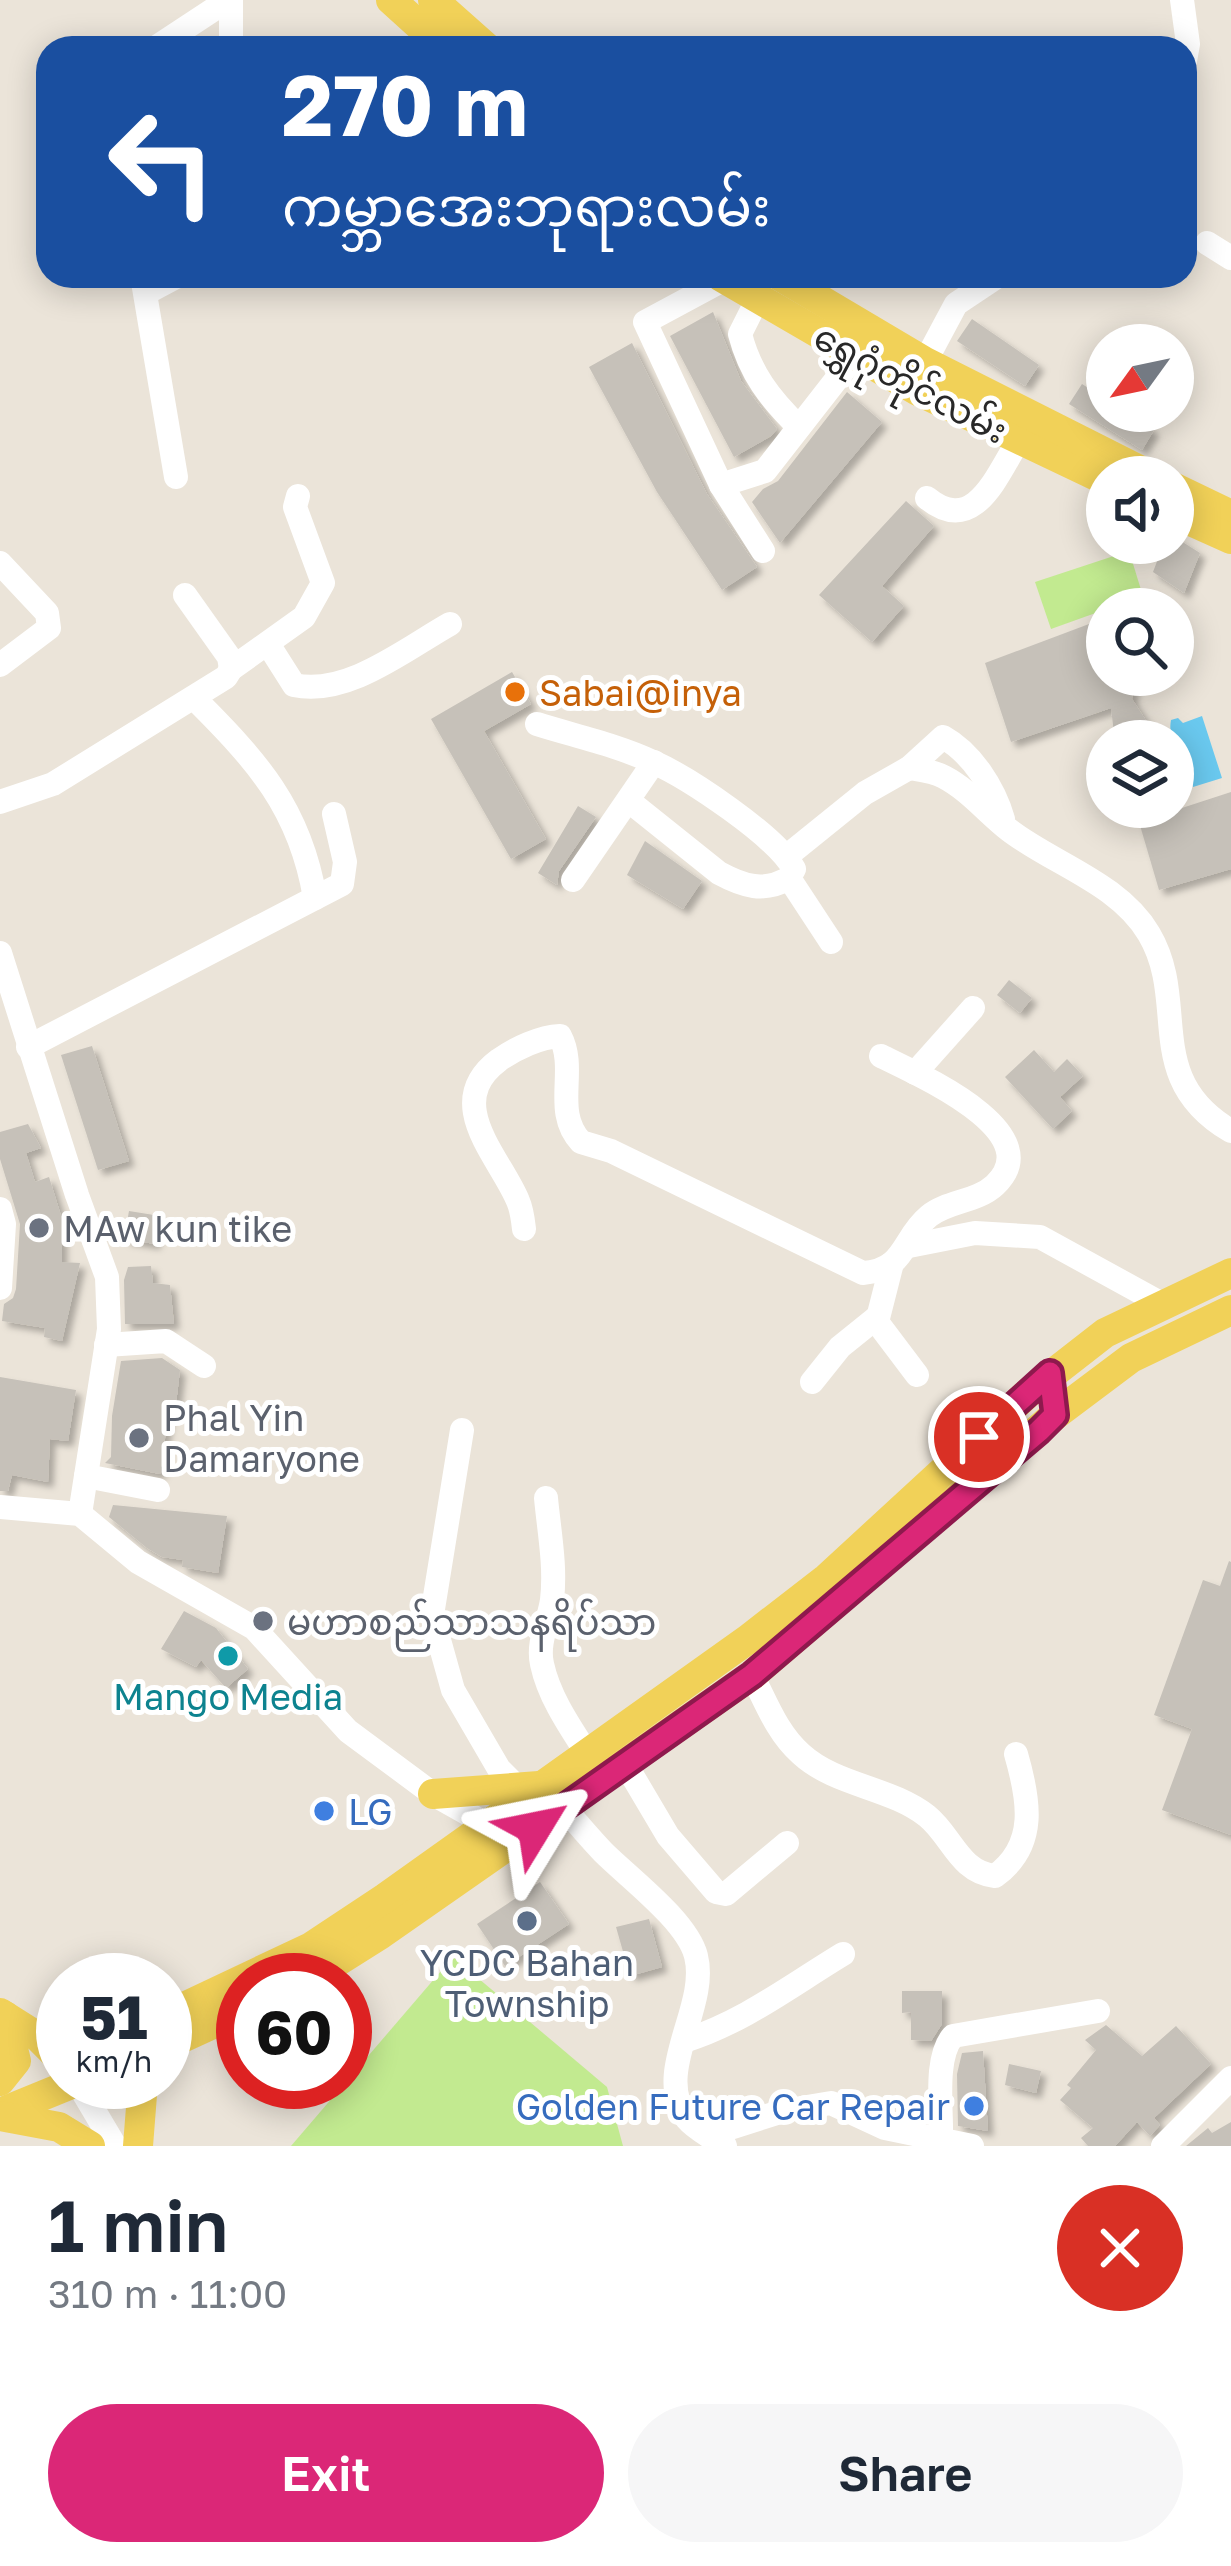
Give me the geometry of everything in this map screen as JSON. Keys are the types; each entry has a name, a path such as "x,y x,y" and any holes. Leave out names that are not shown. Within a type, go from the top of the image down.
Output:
{"main road":[{"path":"391,0 431,36"},
{"path":"433,0 474,36"},
{"name":"ရွှေဂုံတိုင်လမ်း","path":"738,288 854,357 1086,472"},
{"name":"ရွှေဂုံတိုင်လမ်း","path":"800,288 925,362 1111,456"},
{"path":"1194,497 1231,514"},
{"path":"1194,522 1231,539"},
{"path":"351,1953 382,1934 588,1755 827,1578 1050,1373 1105,1333 1231,1273"},
{"path":"459,1844 436,1796 542,1794 626,1765 752,1675 1055,1415 1130,1358 1231,1310"},
{"path":"1050,1373 1055,1415"},
{"path":"921,1491 941,1517"},
{"path":"192,2024 459,1844 496,1837"},
{"path":"3,2014 36,2024"},
{"path":"3,2014 36,2036"},
{"path":"0,2081 16,2061 3,2014"},
{"path":"0,2091 36,2074"},
{"path":"0,2114 36,2099"},
{"path":"138,2146 141,2109"},
{"path":"0,2114 58,2127 90,2146"}],"street":[{"path":"174,36 230,0"},
{"path":"230,0 231,36"},
{"path":"1182,0 1187,36"},
{"path":"1208,243 1231,258"},
{"path":"145,288 176,477"},
{"path":"705,288 645,322 721,485 763,551"},
{"path":"925,362 956,304 980,288"},
{"path":"757,300 740,334 745,352 766,395 799,427"},
{"path":"721,485 765,471 873,331"},
{"path":"927,498 951,512 965,511 986,494 1019,440"},
{"path":"0,802 53,784 226,677 304,617 322,583 295,507 298,496"},
{"path":"0,563 47,613 49,628 0,665"},
{"path":"185,595 230,657 231,669"},
{"path":"268,644 294,685 314,686 368,671 450,624"},
{"path":"194,698 244,748 289,811 308,857 315,898"},
{"path":"537,724 654,762 742,819 788,867 831,942"},
{"path":"629,801 719,873 736,882 767,887 865,793 909,768 943,737 974,765 992,792 1006,827"},
{"path":"573,880 654,762"},
{"path":"909,768 948,779 1006,827 1091,880 1130,911 1149,934 1162,967 1172,1052 1186,1089 1231,1131"},
{"path":"28,1047 342,884 345,862 334,814"},
{"path":"0,953 107,1277 106,1346 80,1514"},
{"path":"915,1072 973,1009"},
{"path":"524,1229 519,1202 484,1147 474,1096 487,1070 503,1056 546,1036 560,1036 567,1059 567,1119 581,1142 611,1150 862,1274 879,1272 900,1255 975,1233 1040,1237 1162,1304"},
{"path":"812,1382 840,1347 876,1318 900,1255 922,1223 933,1212 990,1191 1009,1166 1009,1149 995,1123 881,1056"},
{"path":"0,1209 4,1224 0,1288"},
{"path":"876,1318 917,1375"},
{"path":"106,1346 166,1341 204,1366"},
{"path":"461,1430 432,1615 453,1690 500,1769 542,1794 684,1930 697,1957 694,2000 676,2070 678,2100 688,2121 716,2140 783,2110 831,2103 885,2128 972,2146"},
{"path":"86,1476 158,1490"},
{"path":"546,1498 553,1571 552,1598 540,1646 542,1666 566,1722 588,1755"},
{"path":"0,1507 80,1514 138,1562 254,1628 280,1652 331,1716 496,1837"},
{"path":"752,1675 775,1721 802,1756 910,1804 944,1834 961,1860 984,1874 995,1876 1002,1871 1016,1857 1027,1833 1028,1802 1016,1754"},
{"path":"626,1765 668,1836 716,1892 726,1894 787,1843"},
{"path":"684,2041 752,2014 843,1954"},
{"path":"941,2138 942,2077 946,2043 953,2036 1098,2011"},
{"path":"1163,2146 1231,2078"},
{"path":"93,2109 116,2146"}],"green space":[{"path":"1090,564 1133,564 1141,588 1086,588 1086,616 1051,629 1035,582"},
{"path":"453,1957 607,2087 623,2146 291,2146 323,2109 372,2109 372,2052"}],"water":[{"path":"1202,716 1222,778 1194,787 1194,720"}],"building":[{"path":"713,312 741,381 777,429 734,457 670,336"},
{"path":"972,319 1039,365 1025,386 957,341"},
{"path":"632,343 707,494 757,567 722,590 657,492 589,367"},
{"path":"1082,384 1086,387 1086,415 1069,404"},
{"path":"847,392 882,422 780,543 752,502 778,481"},
{"path":"1113,432 1153,432 1142,450"},
{"path":"906,501 934,526 882,586 904,606 872,642 819,595"},
{"path":"1194,549 1200,553 1186,588 1177,588 1153,572 1156,564 1194,564"},
{"path":"1086,625 1086,696 1132,696 1146,720 1112,720 1111,708 1011,742 985,663"},
{"path":"512,672 531,704 484,731 546,839 511,859 431,719"},
{"path":"1231,792 1231,869 1159,890 1141,828 1194,828 1194,804"},
{"path":"578,806 596,817 559,871 557,885 538,873"},
{"path":"645,841 702,881 683,909 627,875"},
{"path":"1009,980 1032,998 1020,1013 997,995"},
{"path":"92,1046 129,1161 98,1170 61,1055"},
{"path":"1034,1050 1054,1072 1067,1059 1083,1076 1060,1097 1072,1111 1053,1129 1005,1077"},
{"path":"28,1124 41,1148 26,1153 35,1182 49,1177 62,1219 62,1262 80,1263 62,1341 44,1337 45,1328 2,1321 4,1304 16,1289 20,1224 0,1159 0,1132"},
{"path":"129,1211 160,1216 155,1244 124,1239"},
{"path":"151,1266 153,1283 170,1285 174,1324 125,1324 128,1267"},
{"path":"162,1358 180,1370 160,1474 105,1463 111,1457 121,1361"},
{"path":"0,1377 76,1390 68,1441 50,1439 48,1482 12,1475 8,1491 0,1491"},
{"path":"113,1505 227,1516 218,1573 182,1567 183,1560 162,1557 147,1548 109,1517"},
{"path":"1229,1561 1231,1835 1162,1810 1192,1729 1154,1715 1203,1580 1220,1586"},
{"path":"184,1611 216,1628 248,1669 226,1688 201,1660 196,1667 161,1649"},
{"path":"540,1882 569,1924 505,1966 477,1924"},
{"path":"649,1919 662,1967 630,1976 616,1927"},
{"path":"902,1991 942,1991 942,2024 931,2041 911,2040 911,2012 902,2013"},
{"path":"1106,2025 1142,2056 1176,2026 1211,2064 1154,2118 1160,2125 1150,2136 1137,2122 1115,2146 1088,2146 1081,2138 1093,2128 1060,2100 1096,2050 1085,2040"},
{"name":"Golden Future Car Repair","path":"983,2051 988,2131 958,2126 957,2074 962,2053"},
{"path":"1009,2064 1041,2071 1036,2093 1005,2085"},
{"path":"1231,2122 1231,2146 1186,2146 1208,2128 1212,2133"}],"place":[{"name":"Sabai@inya","path":"515,692"},
{"name":"MAw kun tike","path":"39,1228"},
{"name":"Phal Yin Damaryone","path":"139,1438"},
{"name":"မဟာစည်သာသနရိပ်သာ","path":"263,1621"},
{"name":"Mango Media","path":"228,1656"},
{"name":"LG","path":"324,1811"},
{"name":"YCDC Bahan Township","path":"527,1921"},
{"name":"Golden Future Car Repair","path":"974,2106"}],"route":[{"path":"535,1828 752,1675 1039,1431 1055,1415 1050,1373 979,1437"}]}
